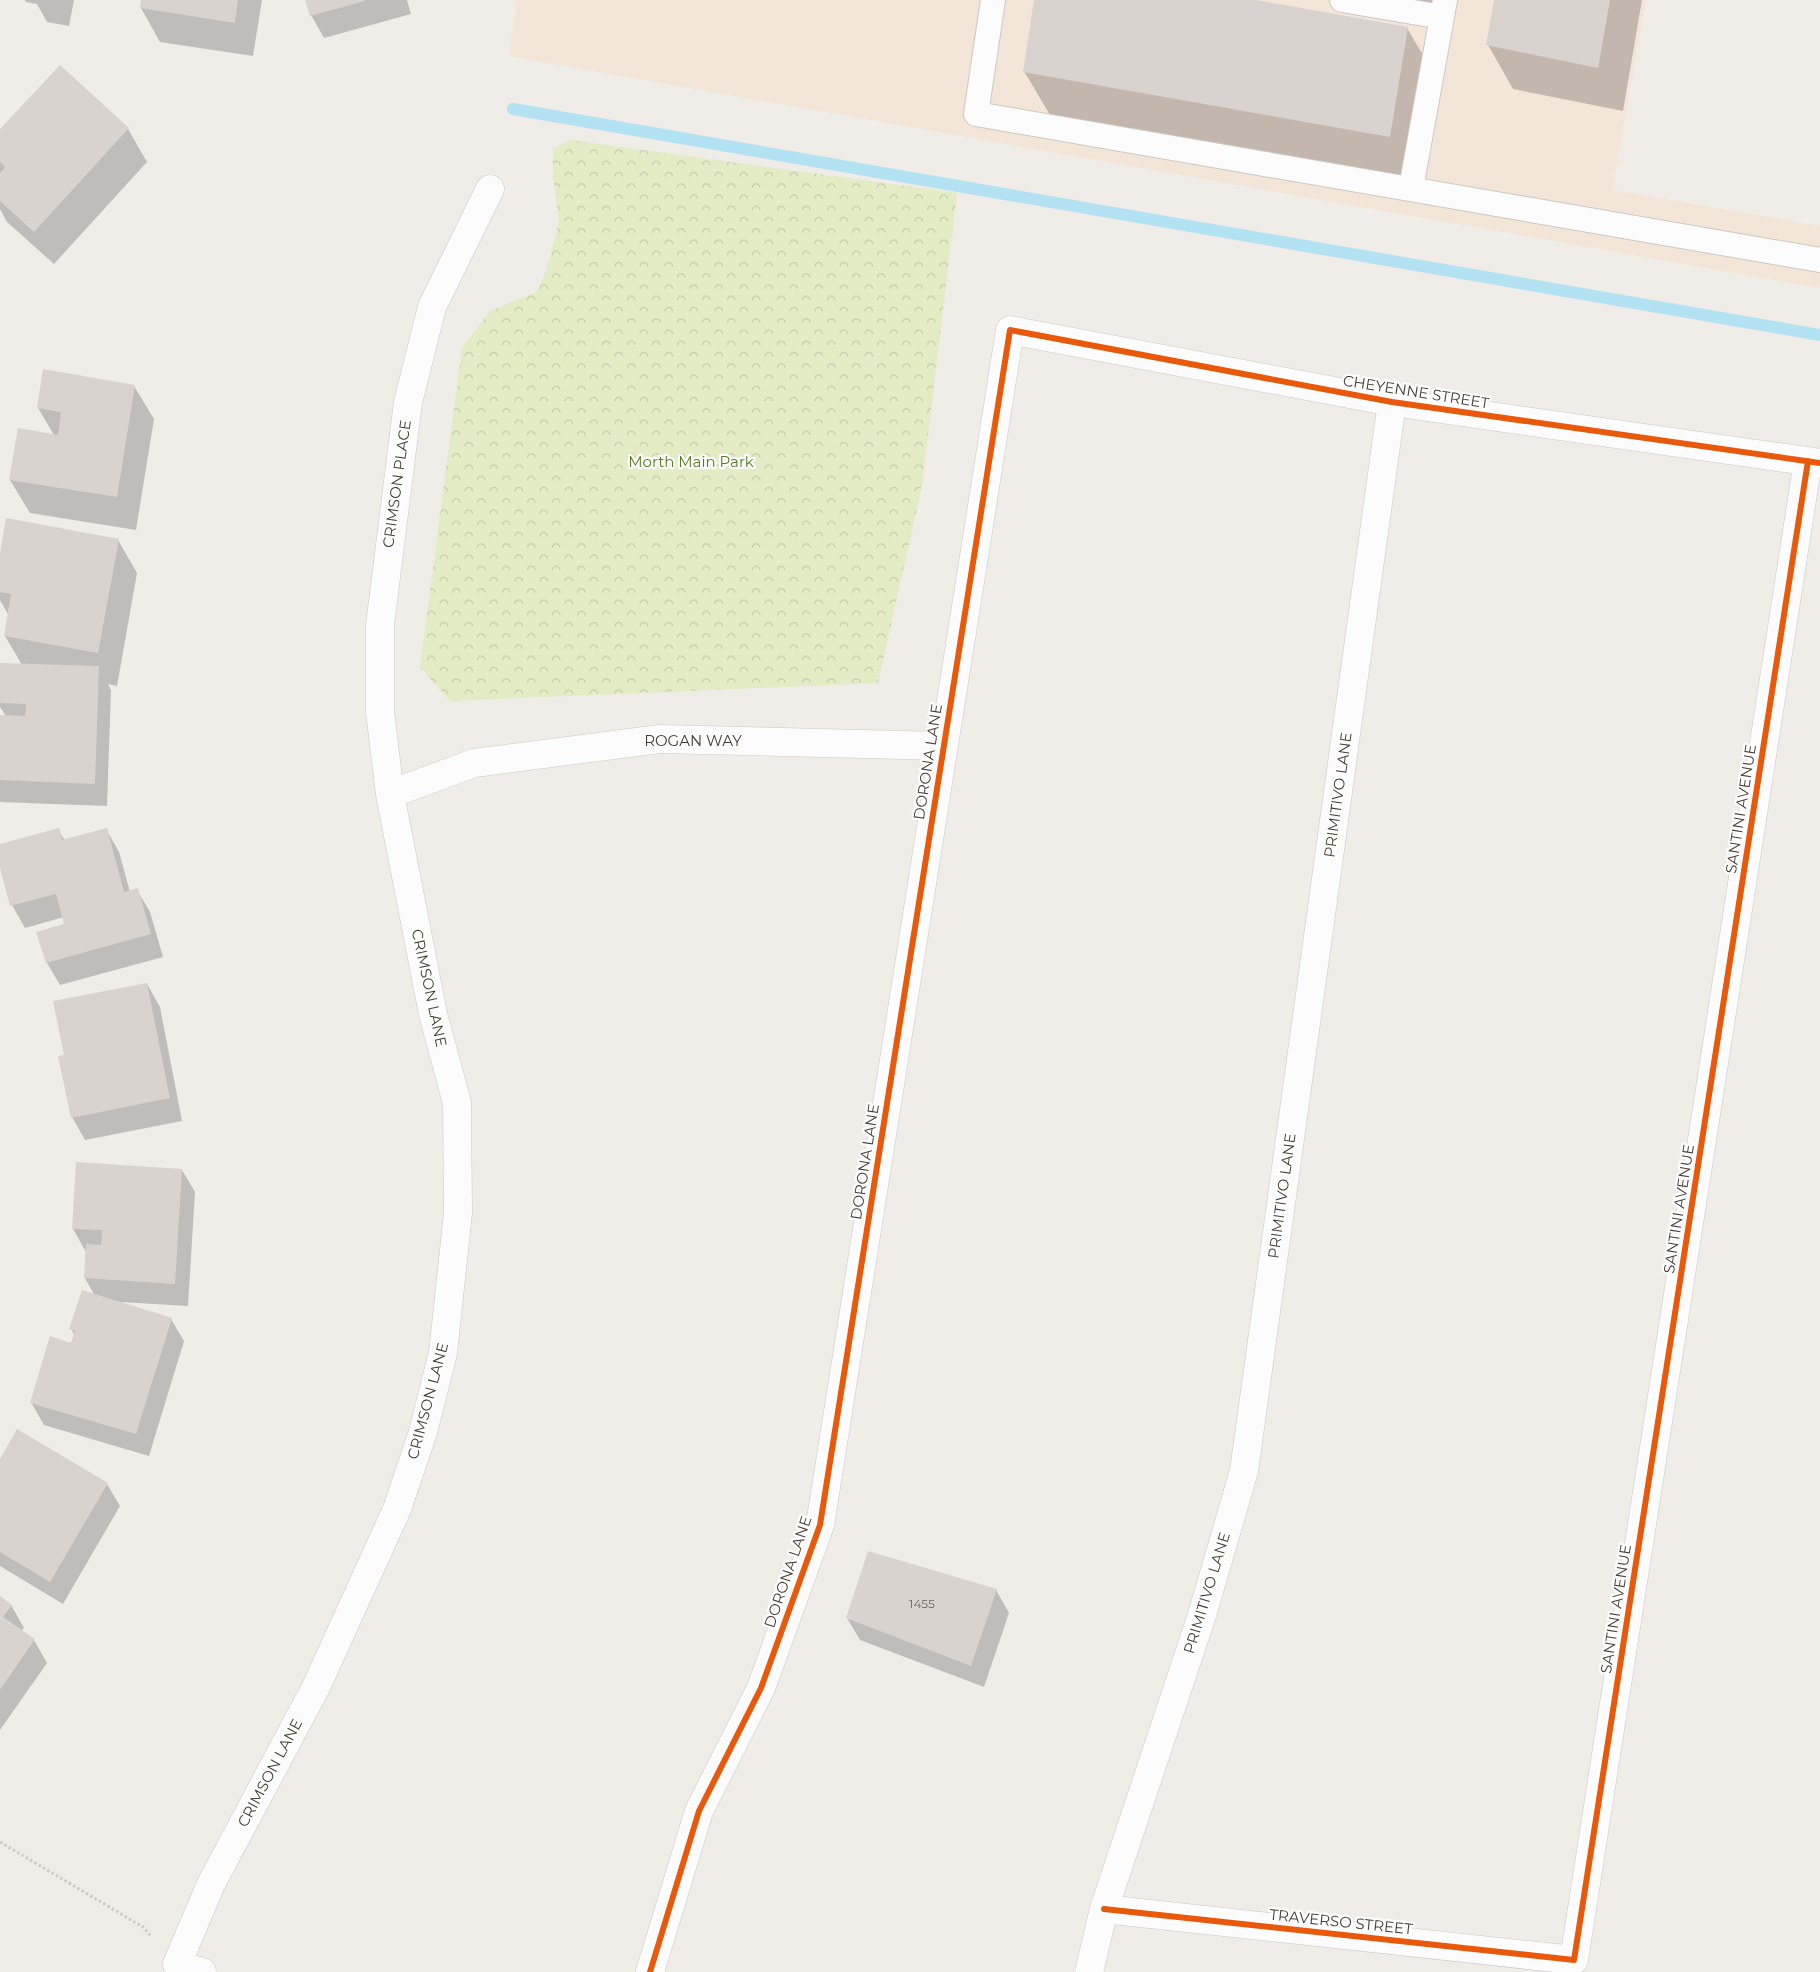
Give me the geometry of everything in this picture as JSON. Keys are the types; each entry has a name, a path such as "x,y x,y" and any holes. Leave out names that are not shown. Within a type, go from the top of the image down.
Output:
{"street":[{"name":"CRIMSON PLACE","path":"390,794 380,712 380,625 408,402 432,307 490,189"},
{"name":"CHEYENNE STREET","path":"1010,330 1392,402 1814,462"},
{"name":"DORONA LANE","path":"650,1972 699,1811 761,1688 820,1525 1010,330"},
{"name":"PRIMITIVO LANE","path":"1089,1972 1104,1908 1202,1615 1244,1471 1392,402"},
{"name":"SANTINI AVENUE","path":"1574,1960 1814,462"},
{"name":"ROGAN WAY","path":"390,794 474,764 660,738 943,746"},
{"name":"CRIMSON LANE","path":"177,1964 211,1884 316,1687 397,1509 423,1432 444,1353 458,1213 457,1103 433,1014 390,794"},
{"name":"TRAVERSO STREET","path":"1104,1908 1574,1960"},
{"path":"177,1964 202,1972"}],"lane":[{"path":"993,0 976,114 1820,260"},
{"path":"1342,0 1444,8 1411,188"}],"path":[{"path":"0,1842 143,1926 177,1964"}],"shaded area":[{"path":"517,0 1646,0 1612,190 1820,226 1820,288 509,56"}],"green space":[{"name":"Morth Main Park","path":"570,140 957,193 922,486 878,683 450,701 420,667 462,348 490,311 537,292 547,268 559,222 553,178 553,149"}],"building":[{"path":"141,0 238,0 235,23 140,8"},
{"path":"305,0 365,0 365,1 310,16"},
{"path":"1034,0 1256,0 1408,27 1390,137 1023,72"},
{"path":"1494,0 1610,0 1598,68 1486,45"},
{"path":"60,65 129,128 34,232 0,201 0,173 5,167 0,162 0,129"},
{"path":"43,369 135,385 117,497 9,480 18,428 58,435 61,412 37,408"},
{"path":"6,518 119,539 98,653 4,636 11,594 0,592 0,553"},
{"path":"0,663 99,666 95,784 0,780 0,715 25,716 26,704 0,703"},
{"path":"59,828 62,840 107,828 124,892 138,888 151,934 46,963 36,932 64,924 56,894 10,906 0,868 0,844"},
{"path":"147,983 170,1098 71,1118 58,1056 64,1055 53,1001"},
{"path":"76,1162 182,1169 175,1284 84,1278 86,1244 101,1245 102,1230 72,1229"},
{"path":"82,1290 172,1318 136,1434 30,1403 50,1336 71,1343 75,1331 69,1329"},
{"path":"17,1429 108,1483 50,1582 0,1552 0,1459"},
{"path":"868,1551 997,1589 971,1666 846,1618"},
{"path":"0,1596 12,1605 3,1617 35,1639 0,1690"}],"waterway":[{"path":"513,109 1820,335"}],"cycle path":[{"path":"650,1972 699,1811 761,1688 820,1525 1010,330 1392,402 1820,463"},
{"path":"1104,1909 1574,1960 1808,461"}]}
